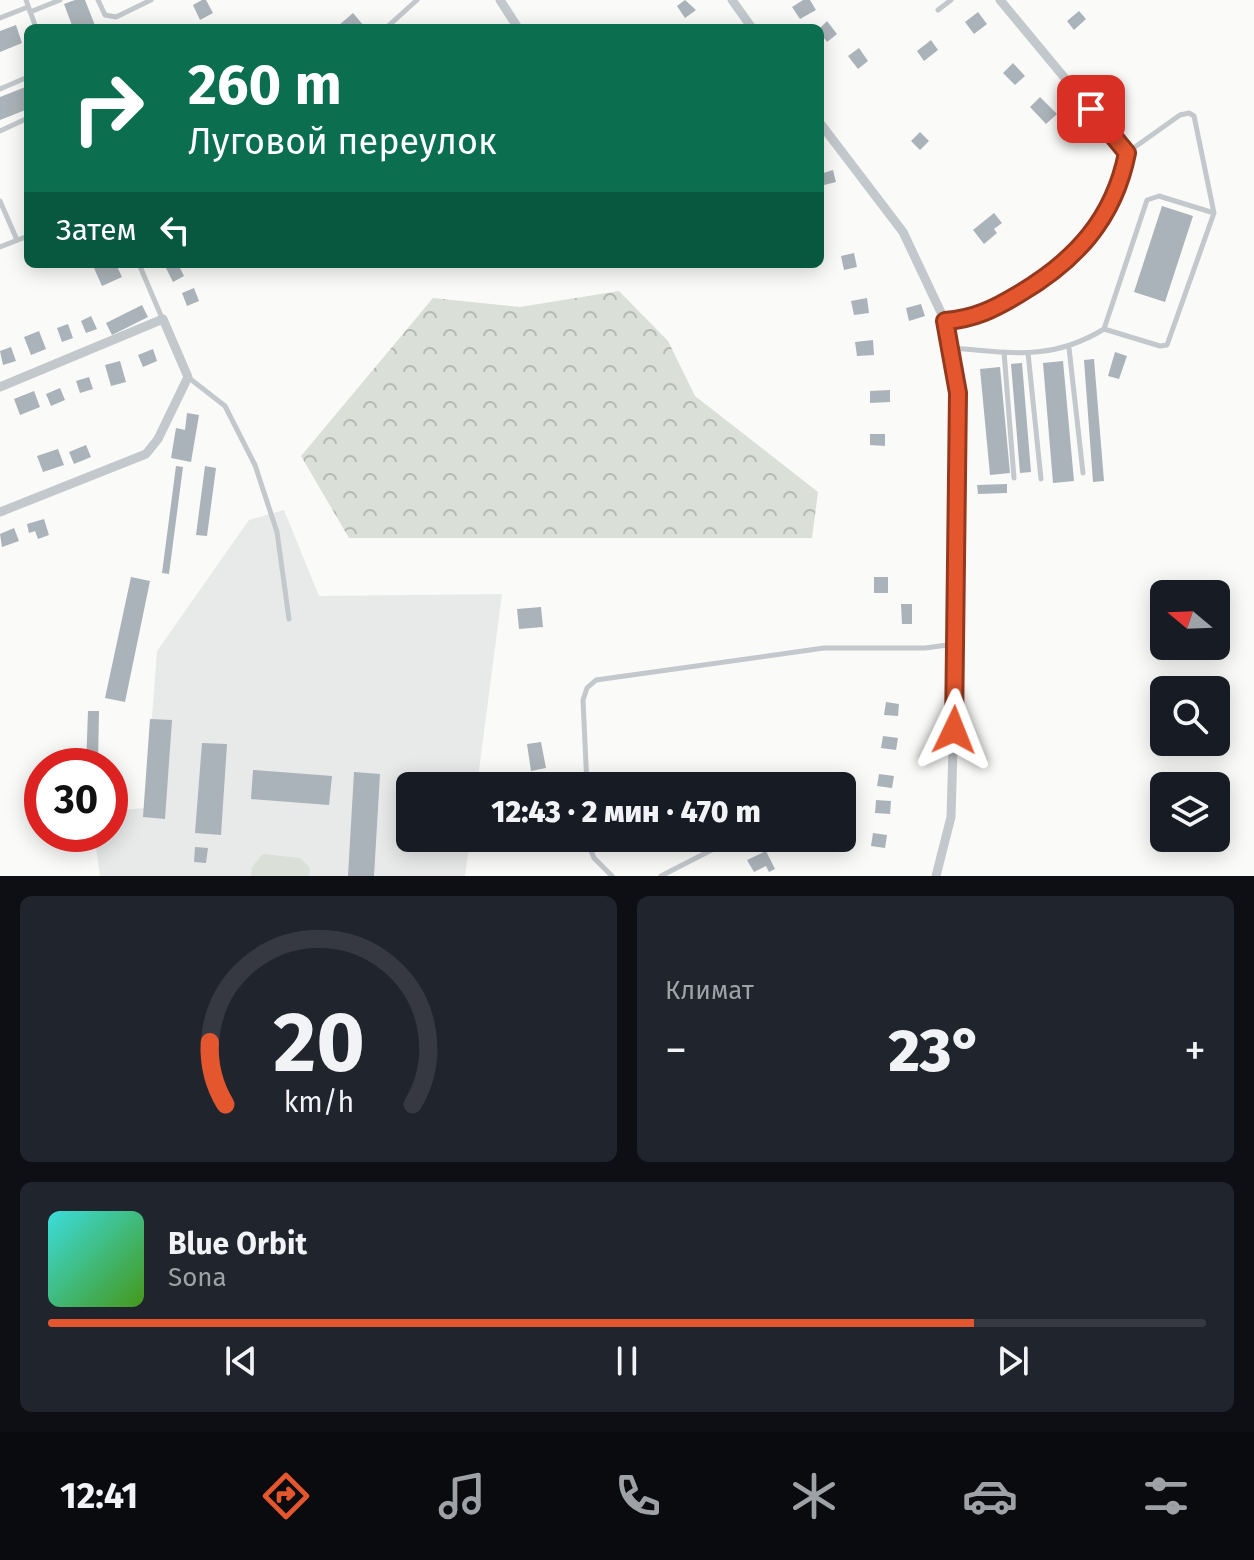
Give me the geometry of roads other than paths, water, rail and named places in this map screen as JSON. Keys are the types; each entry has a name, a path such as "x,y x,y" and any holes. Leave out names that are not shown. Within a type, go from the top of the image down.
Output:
{"street":[{"path":"500,0 515,24"},
{"path":"732,0 749,24"},
{"path":"945,321 969,319 995,309 1053,274 1080,250 1103,219 1127,153 1000,0"},
{"path":"824,128 903,232 945,321 952,348 958,393 951,817 936,876"},
{"path":"0,387 163,319 188,377 158,439 146,454 0,512"}],"lane":[{"path":"0,18 28,6 60,0"},
{"path":"98,0 105,15 116,17 151,0"},
{"path":"390,24 417,0"},
{"path":"938,10 951,0"},
{"path":"0,89 24,79"},
{"path":"952,348 1028,353 1069,348 1104,329 1167,345 1214,213 1194,116 1189,113 1180,115 1127,153"},
{"path":"0,131 24,120"},
{"path":"1104,329 1147,200 1159,196 1214,213"},
{"path":"0,201 17,240"},
{"path":"0,247 24,237"},
{"path":"141,268 163,319"},
{"path":"1069,348 1083,473"},
{"path":"1004,352 1014,478"},
{"path":"1028,353 1041,479"},
{"path":"188,377 225,406 255,465 277,532 289,619"},
{"path":"586,772 583,700 587,688 596,680 824,648 925,648 956,644"},
{"path":"592,852 612,876"},
{"path":"661,876 708,852"}]}
